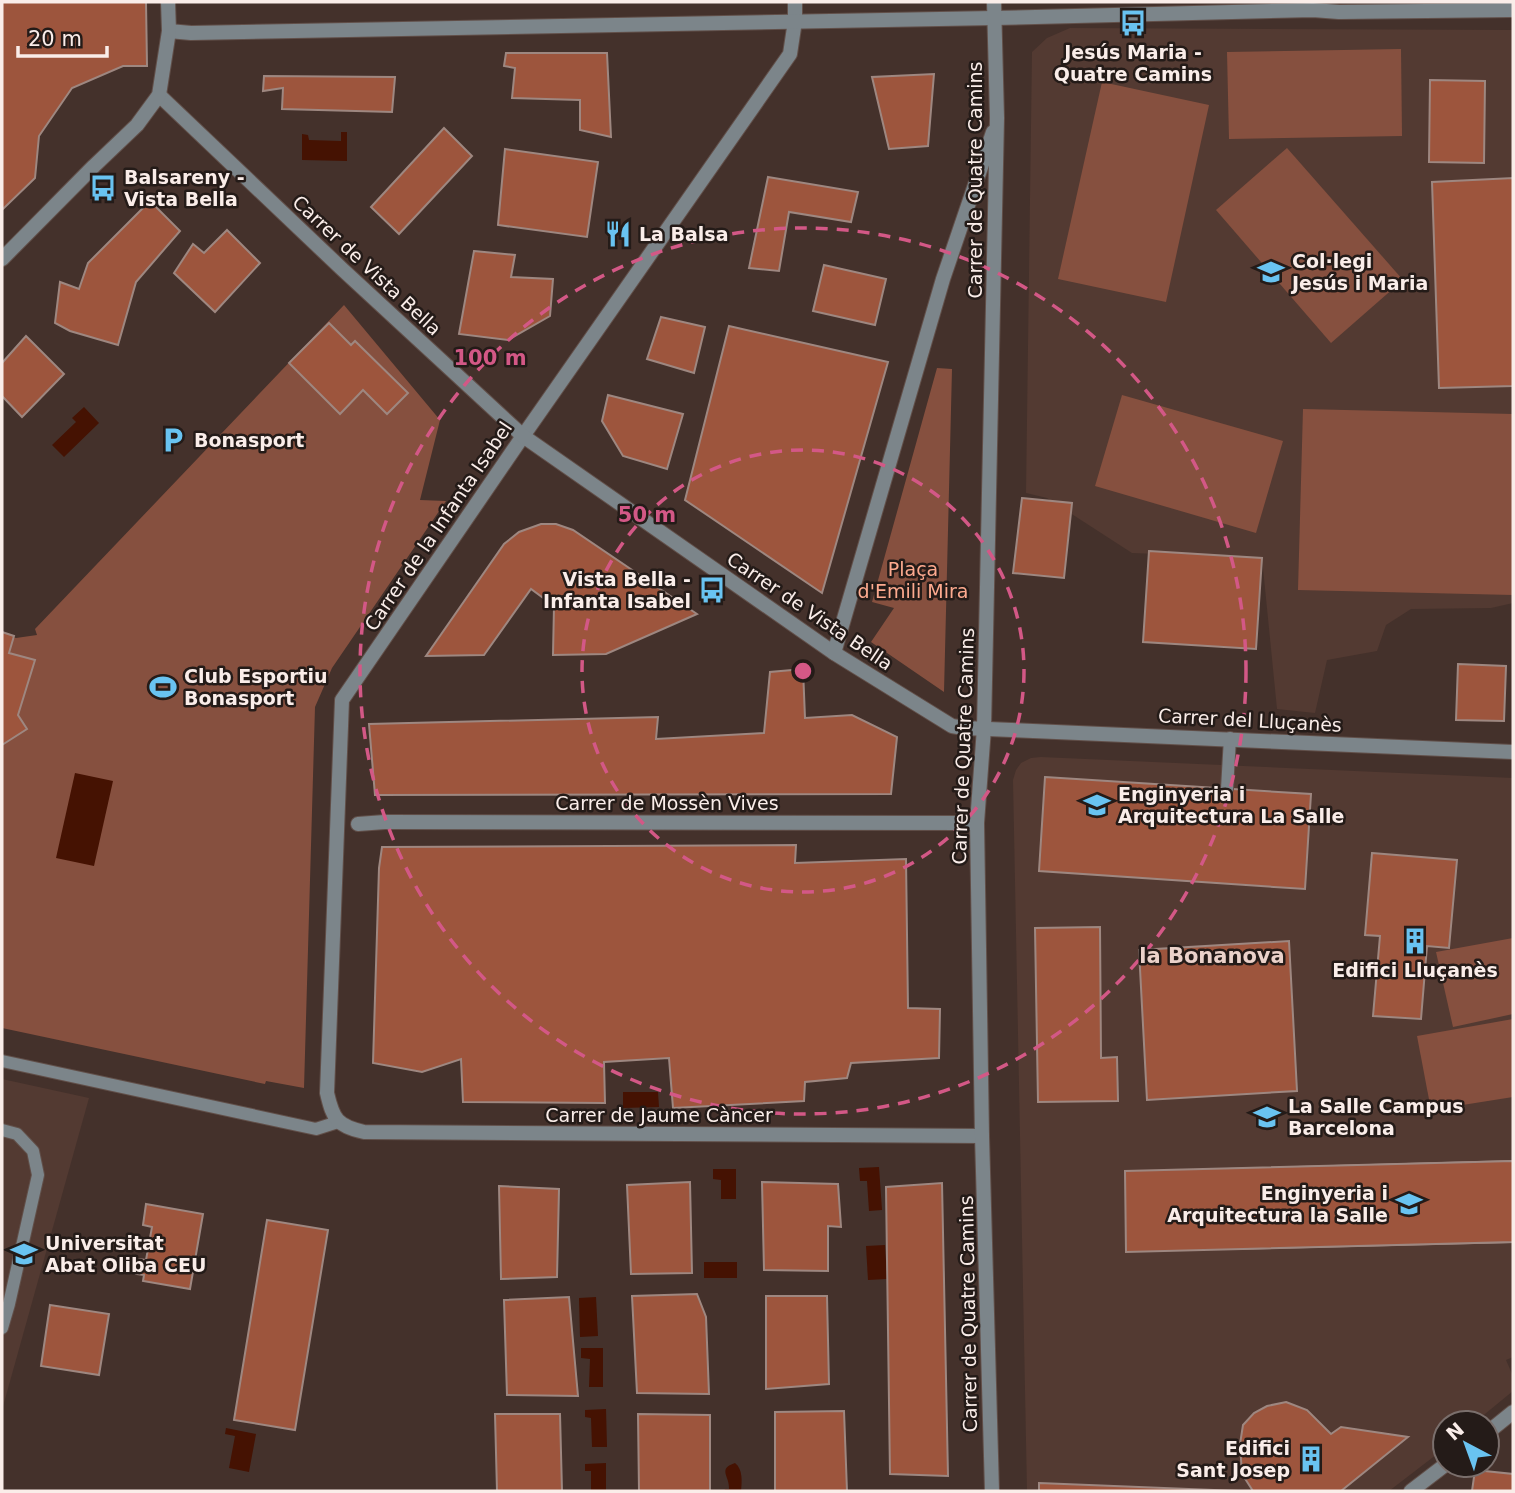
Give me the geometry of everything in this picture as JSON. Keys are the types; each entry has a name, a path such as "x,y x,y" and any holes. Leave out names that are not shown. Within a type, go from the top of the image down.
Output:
{"street":[{"path":"2,259 138,125 159,95 169,31 168,2"},
{"name":"Carrer de la Infanta Isabel","path":"338,1122 331,1113 327,1093 342,700 790,54 795,2"},
{"name":"Carrer de Quatre Camins","path":"992,1491 977,823 984,728 997,118 994,2"},
{"path":"169,31 205,33 994,18 1313,6 1339,12 1513,10"},
{"name":"Carrer de Vista Bella","path":"159,95 523,436 834,653 951,726 984,728"},
{"path":"834,653 943,279 997,118"},
{"name":"Carrer del Lluçanès","path":"984,728 1513,752"},
{"name":"Carrer de Mossèn Vives","path":"358,824 977,823"},
{"name":"Carrer de Jaume Càncer","path":"338,1122 348,1129 364,1132 982,1136"},
{"path":"1411,1491 1431,1476"}],"lane":[{"path":"1227,789 1230,738"},
{"path":"2,1061 316,1129 338,1122"},
{"path":"2,1130 17,1134 33,1151 38,1175 2,1328"}],"shaded area":[{"name":"Col·legi Jesús i Maria","path":"1070,28 1513,30 1513,603 1491,608 1411,609 1386,625 1377,651 1327,660 1315,713 1277,709 1262,558 1132,553 1047,498 1026,493 1032,52 1047,38"},
{"path":"341,132 347,132 347,161 302,160 302,134 308,135 309,140 341,141"},
{"path":"84,407 99,423 64,457 52,445 76,422 72,418"},
{"name":"La Salle Campus Barcelona","path":"1031,758 1513,778 1513,1357 1506,1360 1513,1376 1513,1391 1491,1409 1431,1409 1431,1459 1389,1491 1027,1491 1013,780 1021,763"},
{"path":"75,773 113,781 94,866 56,858"},
{"name":"Universitat Abat Oliba CEU","path":"2,1079 89,1098 2,1410"},
{"path":"623,1092 658,1092 659,1107 623,1108"},
{"path":"879,1167 882,1210 869,1211 867,1181 860,1181 859,1168"},
{"path":"713,1169 736,1169 736,1199 721,1199 721,1180 713,1179"},
{"path":"885,1245 887,1279 868,1280 866,1246"},
{"path":"704,1262 737,1262 737,1278 704,1278"},
{"path":"596,1297 598,1336 580,1337 579,1298"},
{"path":"581,1348 603,1348 603,1387 589,1387 590,1359 581,1358"},
{"path":"606,1409 607,1447 592,1447 591,1418 585,1417 585,1410"},
{"path":"226,1428 256,1434 249,1472 229,1468 235,1436 225,1434"},
{"path":"606,1463 606,1491 591,1491 591,1471 585,1471 585,1464"},
{"path":"735,1463 741,1472 741,1491 724,1491 729,1489 725,1470"}],"green space":[{"path":"1401,49 1402,136 1229,139 1227,52"},
{"path":"1102,82 1209,105 1166,302 1058,279"},
{"path":"1287,148 1403,280 1331,343 1216,210"},
{"name":"Club Esportiu Bonasport","path":"344,305 440,420 420,500 446,501 332,668 315,707 304,1088 266,1081 265,1084 2,1028 2,634 16,638 37,635 35,629"},
{"name":"Plaça d'Emili Mira","path":"937,368 952,369 944,692 871,642 894,608 872,602"},
{"path":"1122,395 1283,441 1256,533 1095,486"},
{"path":"1303,409 1513,414 1513,595 1298,590"},
{"path":"1513,938 1513,1014 1453,1027 1436,952"},
{"path":"1513,1019 1513,1097 1431,1110 1417,1036"}],"building":[{"path":"2,2 146,2 147,66 123,66 72,88 39,136 35,178 2,210"},
{"path":"506,53 607,53 611,137 580,130 580,100 512,98 515,68 504,66"},
{"path":"934,74 928,146 889,149 872,77"},
{"path":"264,76 395,77 392,112 282,109 283,88 263,91"},
{"path":"1430,80 1485,81 1484,163 1429,162"},
{"path":"444,128 472,156 399,234 371,207"},
{"path":"505,149 598,162 587,237 498,225"},
{"path":"768,177 858,192 851,222 789,212 779,271 749,268"},
{"path":"1513,178 1513,386 1439,388 1432,182"},
{"path":"150,201 180,231 136,282 118,345 70,331 55,323 60,282 79,289 88,263"},
{"path":"227,230 260,263 215,312 174,273 193,244 204,253"},
{"path":"474,251 515,255 511,277 553,279 550,316 508,340 459,334"},
{"path":"824,265 886,279 875,325 813,311"},
{"path":"661,317 705,327 694,373 647,359"},
{"path":"329,323 351,345 355,341 408,393 387,414 363,390 340,414 289,363"},
{"path":"729,326 888,362 822,593 685,500"},
{"path":"26,336 64,374 22,417 2,396 2,363"},
{"path":"608,395 683,414 667,469 623,456 602,421"},
{"path":"1022,498 1072,503 1064,578 1013,573"},
{"path":"541,524 556,524 573,530 697,614 606,654 553,655 554,606 531,589 484,655 426,656 504,544 519,532"},
{"path":"1149,551 1262,558 1256,649 1143,642"},
{"path":"2,632 14,636 9,653 35,660 18,715 27,729 2,745"},
{"path":"1458,664 1506,666 1504,721 1456,720"},
{"path":"803,669 805,718 852,715 897,737 891,794 375,795 369,724 658,717 656,739 764,733 770,672"},
{"path":"1045,777 1311,794 1305,889 1039,871"},
{"path":"796,845 795,863 906,859 908,1008 940,1009 939,1058 851,1063 847,1078 805,1082 804,1101 673,1108 669,1058 604,1062 605,1103 463,1102 461,1059 422,1072 373,1063 379,868 382,847"},
{"name":"Edifici Lluçanès","path":"1372,853 1457,860 1449,948 1427,946 1421,1019 1373,1016 1380,936 1365,935"},
{"path":"1100,927 1101,1058 1117,1057 1118,1101 1038,1102 1035,928"},
{"path":"1289,941 1297,1091 1147,1100 1139,950"},
{"path":"1513,1161 1513,1242 1230,1249 1228,1169"},
{"path":"1513,1161 1513,1242 1126,1252 1125,1171"},
{"path":"690,1182 692,1273 631,1274 627,1185"},
{"path":"762,1182 838,1184 841,1227 828,1226 828,1271 764,1270"},
{"path":"942,1183 948,1476 890,1474 886,1187"},
{"path":"499,1186 559,1189 557,1277 501,1279"},
{"path":"146,1204 203,1214 190,1289 143,1281 144,1275 136,1274 139,1259 146,1260 152,1227 143,1225"},
{"path":"267,1220 328,1230 295,1430 234,1420"},
{"path":"697,1294 706,1317 709,1394 637,1393 632,1296"},
{"path":"766,1296 827,1296 829,1384 766,1389"},
{"path":"569,1297 578,1396 507,1395 504,1300"},
{"path":"50,1305 109,1314 99,1375 41,1366"},
{"name":"Edifici Sant Josep","path":"1286,1402 1307,1410 1331,1434 1341,1427 1408,1437 1341,1491 1253,1491 1242,1474 1240,1444 1243,1425 1254,1413 1267,1406"},
{"path":"844,1411 847,1491 775,1491 775,1412"},
{"path":"495,1414 560,1414 562,1491 497,1491"},
{"path":"638,1414 710,1415 710,1491 639,1491"},
{"path":"1501,1473 1513,1474 1513,1491 1472,1491 1474,1479 1501,1479"},
{"name":"Edifici Sant Josep","path":"1039,1483 1239,1491 1039,1491"}],"place":[{"name":"Jesús Maria - Quatre Camins","path":"1133,23"},
{"name":"Balsareny - Vista Bella","path":"103,188"},
{"name":"La Balsa","path":"618,234"},
{"name":"Col·legi Jesús i Maria","path":"1271,272"},
{"name":"Bonasport","path":"173,440"},
{"name":"Vista Bella - Infanta Isabel","path":"712,590"},
{"name":"Club Esportiu Bonasport","path":"163,687"},
{"name":"Enginyeria i Arquitectura La Salle","path":"1097,805"},
{"name":"Edifici Lluçanès","path":"1415,941"},
{"name":"La Salle Campus Barcelona","path":"1267,1117"},
{"name":"Enginyeria i Arquitectura la Salle","path":"1409,1204"},
{"name":"Universitat Abat Oliba CEU","path":"24,1254"},
{"name":"Edifici Sant Josep","path":"1311,1459"}],"district":[{"name":"la Bonanova","path":"1212,956"}]}
